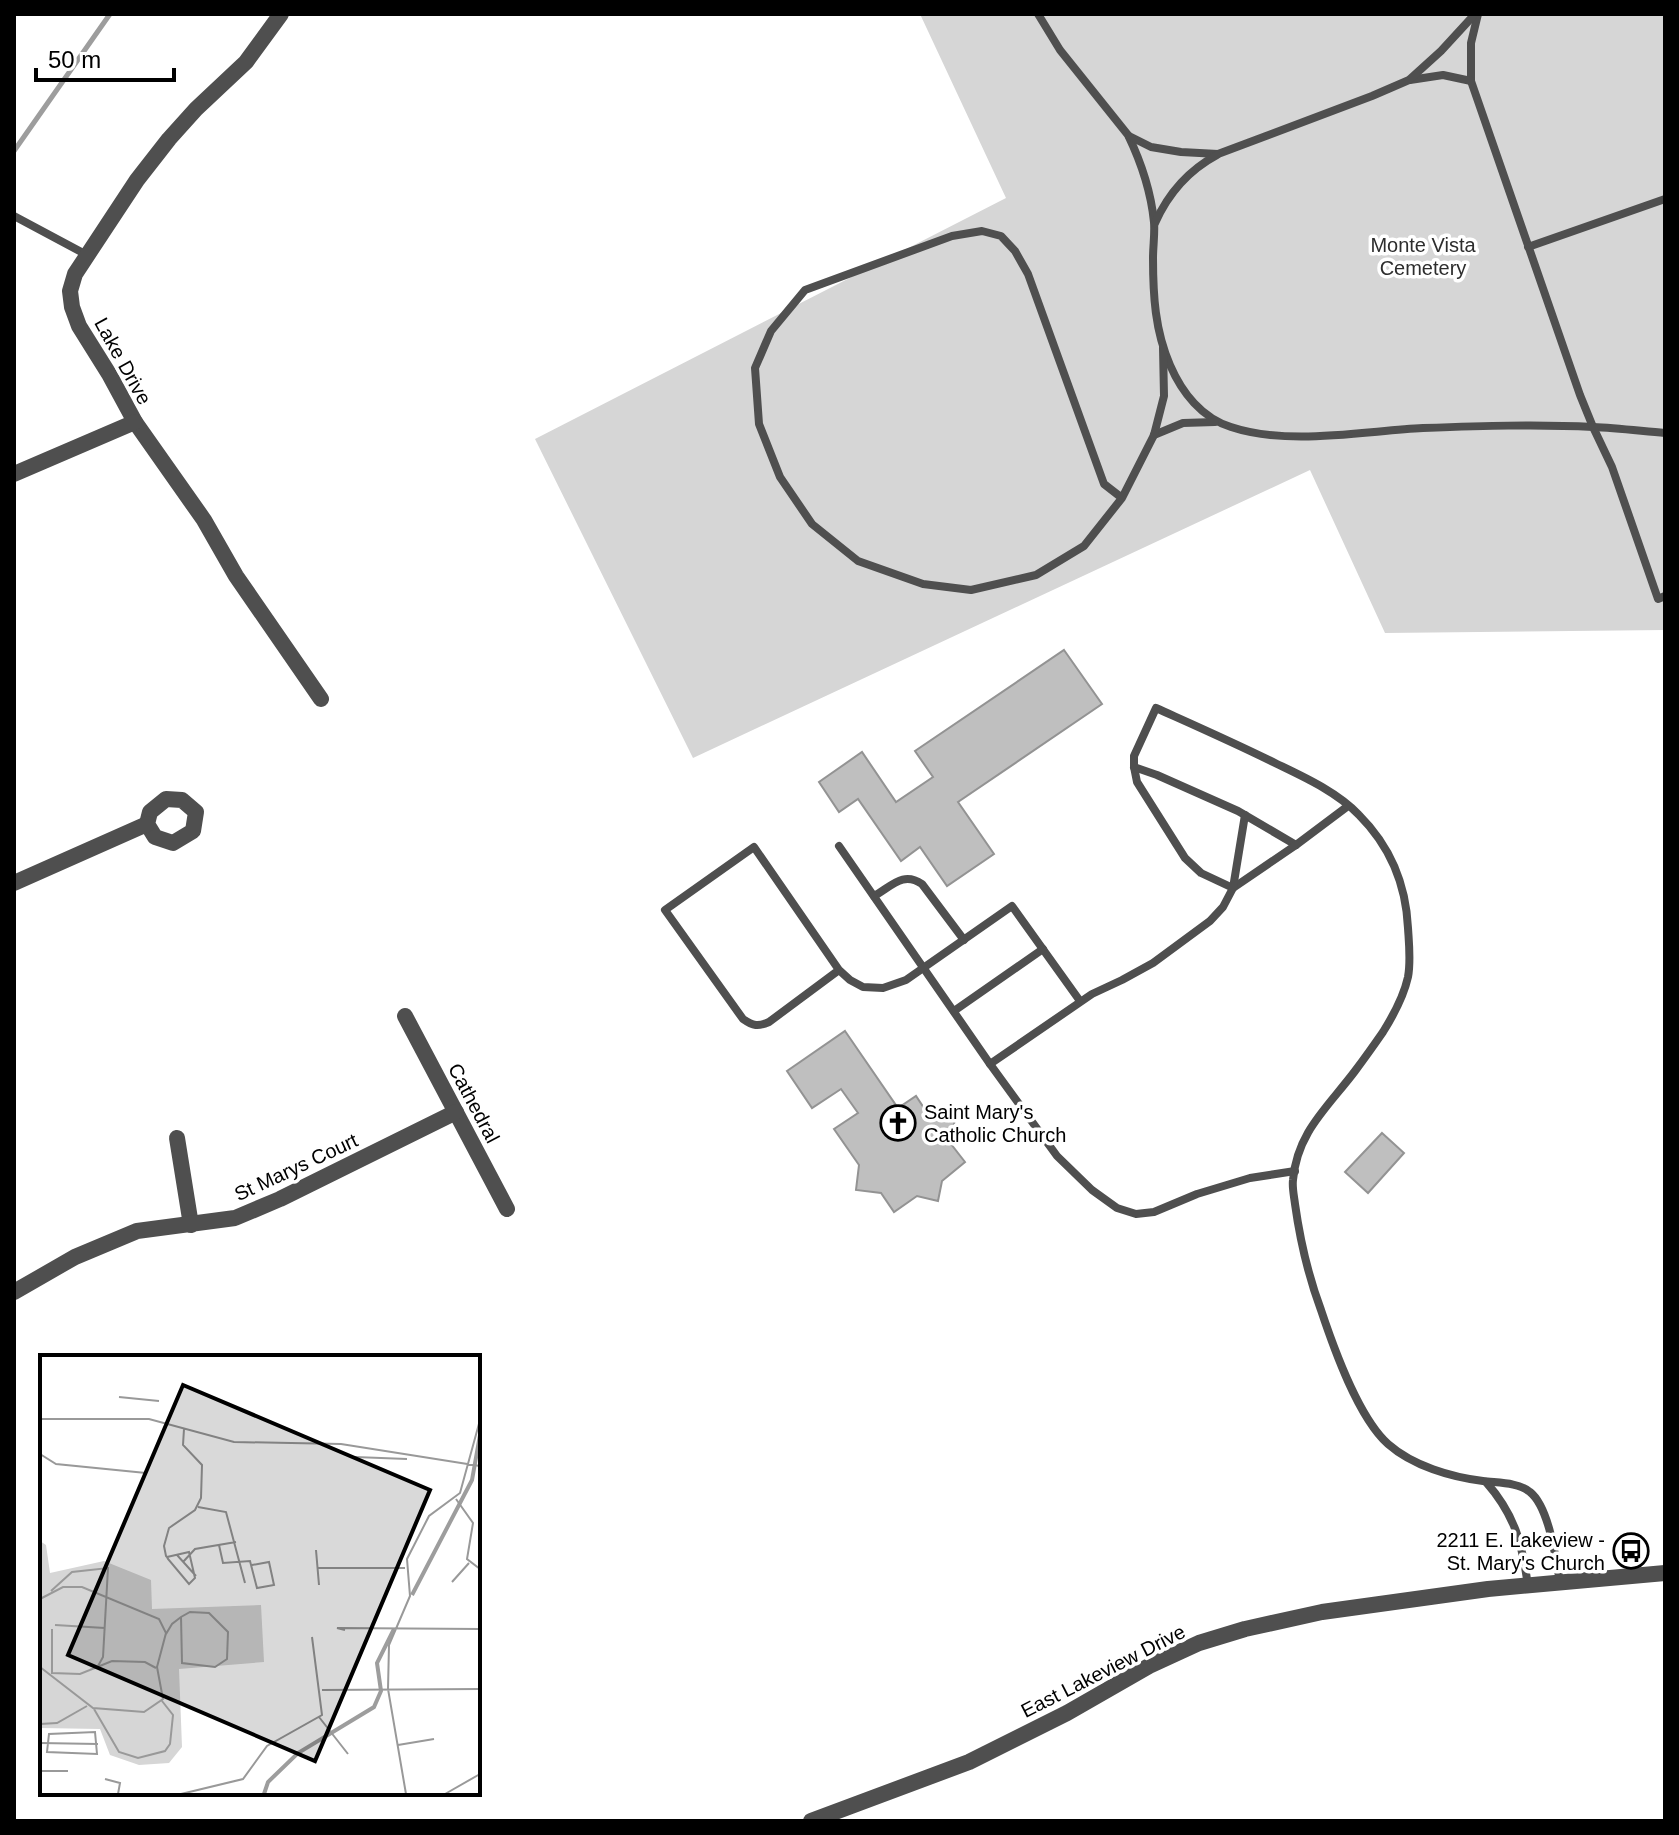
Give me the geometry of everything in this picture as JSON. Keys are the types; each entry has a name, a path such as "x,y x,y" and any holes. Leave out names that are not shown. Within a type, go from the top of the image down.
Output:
{"street":[{"name":"Lake Drive","path":"281,14 246,62 196,109 137,180 75,274 70,291 79,326 135,422 204,520 236,576 321,699"},
{"path":"14,474 135,422"},
{"path":"14,883 147,824"},
{"name":"Cathedral","path":"405,1016 507,1209"},
{"name":"St Marys Court","path":"14,1292 75,1257 137,1231 235,1218 456,1112"},
{"path":"177,1138 191,1225"},
{"name":"East Lakeview Drive","path":"811,1821 969,1762 1067,1713 1149,1666 1199,1643 1322,1612 1560,1582 1665,1573"}],"lane":[{"path":"1038,14 1060,50 1128,135 1150,196 1154,226 1153,290 1163,348 1184,390 1216,422 1245,432 1277,436 1475,426 1593,427 1665,433"},
{"path":"1409,80 1477,14"},
{"path":"1477,14 1471,43 1471,81 1593,427 1612,467 1658,599 1665,596"},
{"path":"1154,226 1163,205 1175,190 1201,163 1218,154 1409,80 1443,75 1471,81"},
{"path":"1128,135 1151,147 1218,154"},
{"path":"1528,247 1665,199"},
{"path":"14,216 87,255"},
{"path":"1122,498 1104,484 1028,274 1015,251 1001,236 982,231 952,236 805,290 771,331 755,368 759,424 780,477 812,524 858,561 923,584 971,590 1036,575 1084,546 1122,498 1154,435 1164,396 1163,348"},
{"path":"1154,435 1183,423 1216,422"},
{"path":"1233,888 1201,873 1185,858 1137,782 1134,756 1156,708 1302,776 1348,806 1375,834 1393,864 1405,895 1408,977 1384,1029 1354,1072 1319,1113 1300,1147 1292,1181 1299,1231 1312,1285 1328,1330 1355,1395 1370,1421 1386,1442 1404,1455 1437,1470 1521,1487 1531,1492 1551,1536 1560,1582"},
{"path":"1134,767 1245,815 1296,845"},
{"path":"1233,888 1348,806"},
{"path":"990,1064 1080,1001 1153,963 1216,914 1233,888 1245,815"},
{"path":"839,846 1057,1156 1092,1190 1117,1208 1136,1214 1154,1212 1197,1194 1250,1178 1295,1171"},
{"path":"839,970 769,1022 753,1026 743,1019 665,910 754,847 839,970 863,987 883,988 906,980 1012,906 1080,1001"},
{"path":"874,896 903,879 916,880 964,940"},
{"path":"954,1011 1043,949"},
{"path":"1486,1482 1500,1498 1513,1522 1523,1551 1528,1586"}],"green space":[{"name":"Monte Vista Cemetery","path":"920,14 1665,14 1665,630 1385,633 1310,470 693,758 535,439 1006,198"}],"building":[{"path":"1064,650 1102,704 958,802 994,854 947,886 920,847 901,861 858,799 839,812 819,782 862,752 896,802 933,777 915,751"},
{"name":"Saint Mary's Catholic Church","path":"845,1031 898,1108 916,1096 928,1114 955,1118 951,1144 965,1162 942,1181 938,1201 917,1196 894,1212 881,1193 856,1190 859,1165 834,1129 858,1113 841,1089 812,1108 787,1071"},
{"path":"1382,1133 1404,1153 1368,1193 1345,1172"}],"waterway":[{"path":"14,151 110,14"}],"place":[{"name":"Saint Mary's Catholic Church","path":"898,1123"},
{"name":"2211 E. Lakeview - St. Mary's Church","path":"1631,1551"}]}
